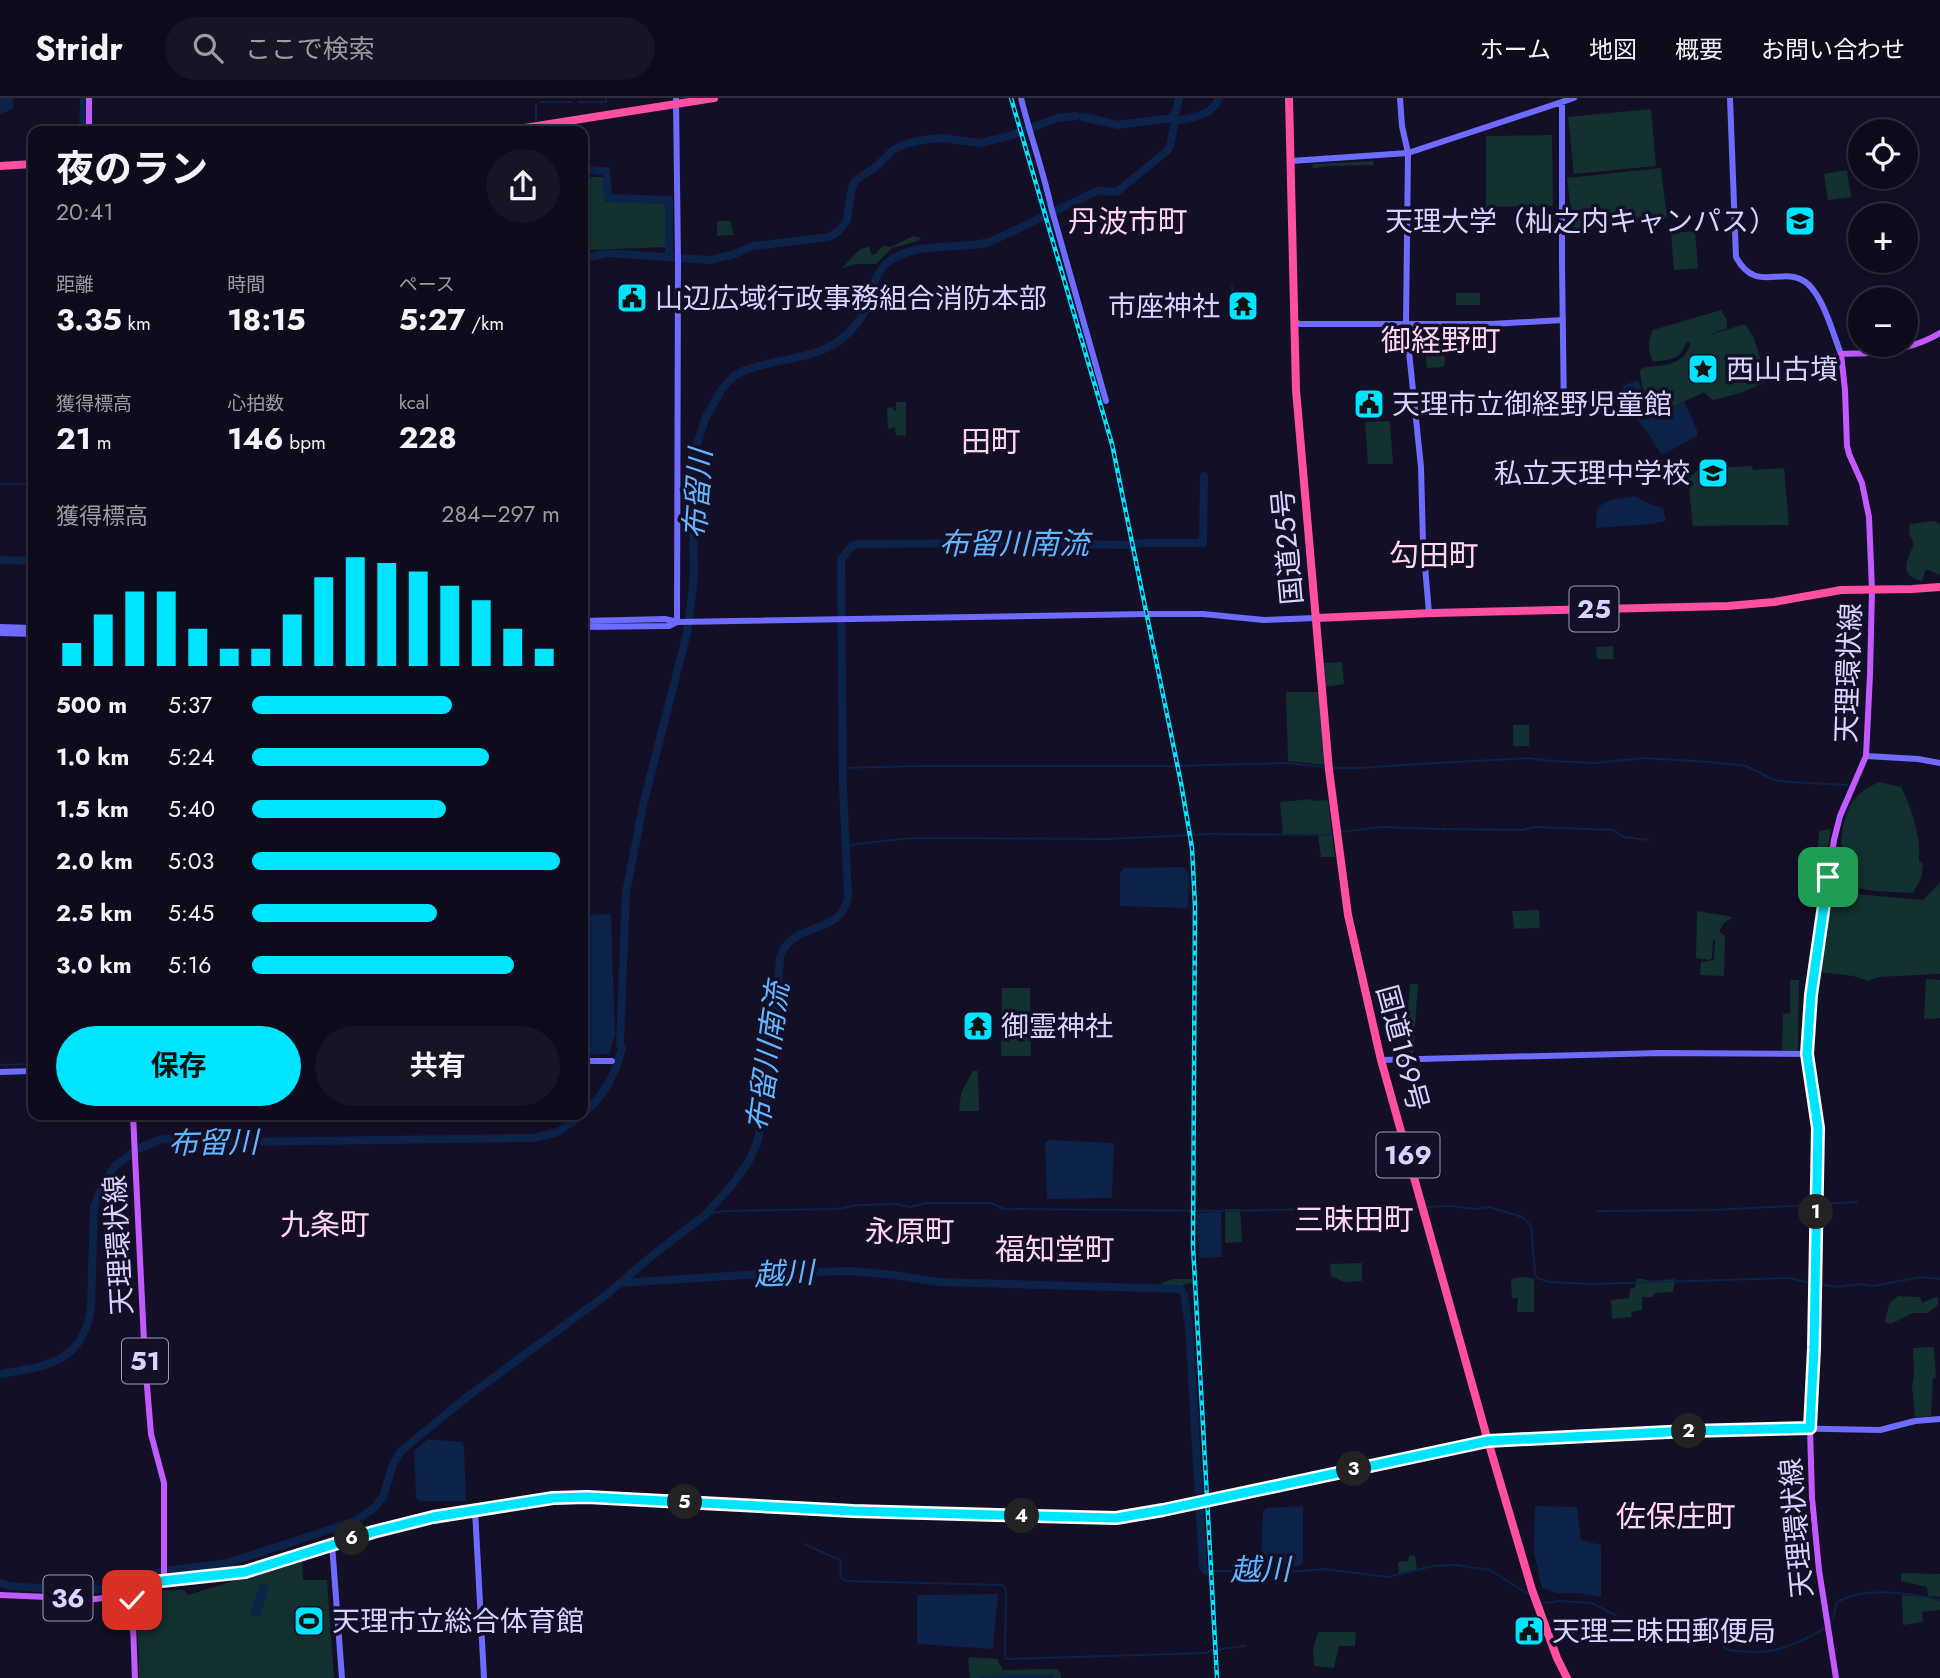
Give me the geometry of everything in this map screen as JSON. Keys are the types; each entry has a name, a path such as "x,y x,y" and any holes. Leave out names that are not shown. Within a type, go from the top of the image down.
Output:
{"highway":[{"path":"534,126 676,101 714,98"},
{"name":"国道25号","path":"1289,98 1296,390 1316,618 1728,606 1774,603 1842,590 1940,587"},
{"path":"0,166 28,164"},
{"name":"国道169号","path":"1316,618 1330,778 1348,915 1381,1059 1532,1590 1567,1678"}],"main road":[{"path":"89,98 89,126"},
{"path":"1841,354 1902,348 1940,333"},
{"name":"天理環状線","path":"1836,1678 1819,1570 1812,1498 1810,1428 1818,1128 1807,1054 1811,995 1834,840 1840,816 1866,756 1872,590 1869,517 1862,483 1847,446 1841,354"},
{"name":"天理環状線","path":"133,1120 151,1434 164,1483 164,1578"},
{"name":"36","path":"0,1595 96,1599 111,1597 143,1583 164,1578 245,1572 332,1544 433,1517 553,1498 587,1497 866,1511 1116,1518 1488,1441"},
{"path":"134,1589 132,1600 135,1678"}],"street":[{"path":"1021,98 1107,401"},
{"path":"1400,98 1408,153 1406,323 1420,467 1429,613"},
{"path":"1291,162 1408,153 1574,98"},
{"path":"1730,98 1736,257 1746,271 1753,275 1764,278 1788,276 1810,286 1823,307 1841,354"},
{"path":"676,101 678,622"},
{"path":"1562,102 1564,414"},
{"path":"1294,322 1490,324 1563,320"},
{"path":"588,621 665,619 678,622 1189,614 1264,620 1316,618"},
{"path":"588,627 669,626 678,622"},
{"path":"0,627 28,628"},
{"path":"0,633 28,634"},
{"path":"1866,756 1940,763"},
{"path":"1381,1059 1660,1053 1807,1054"},
{"path":"588,1061 612,1061"},
{"path":"0,1072 28,1071"},
{"path":"1488,1441 1688,1431 1810,1428 1881,1430 1915,1421 1940,1419"},
{"path":"475,1510 484,1678"},
{"path":"332,1544 342,1678"}],"green space":[{"path":"1651,109 1656,166 1574,174 1568,117"},
{"path":"1552,135 1553,206 1486,207 1486,136"},
{"path":"1373,161 1374,165 1313,168 1312,164"},
{"path":"1661,168 1667,218 1573,229 1567,178"},
{"path":"1847,170 1851,197 1828,200 1824,174"},
{"path":"588,177 603,177 606,201 666,204 667,247 588,250"},
{"path":"717,221 731,221 733,235 717,236"},
{"path":"1695,231 1698,268 1674,270 1671,233"},
{"path":"913,236 921,238 892,248 876,264 856,264 842,268 859,250 869,246 871,254 874,255 883,246 891,247"},
{"path":"1456,293 1480,293 1480,305 1456,305"},
{"name":"西山古墳","path":"1721,310 1727,320 1727,328 1706,336 1745,324 1753,336 1766,382 1714,400 1704,392 1658,414 1645,394 1640,371 1642,368 1678,361 1691,342 1686,343 1677,356 1653,362 1649,346 1653,330"},
{"path":"1444,337 1445,364 1443,367 1427,368 1425,352 1430,351 1431,340"},
{"path":"896,402 906,402 906,436 896,435 895,427 888,429 887,408 893,407 893,410 896,410"},
{"path":"1390,421 1393,464 1368,464 1365,422"},
{"path":"1752,466 1753,470 1784,468 1789,525 1693,526 1688,479 1699,469"},
{"path":"1934,521 1940,524 1940,575 1926,569 1922,581 1914,579 1906,567 1914,544 1909,533 1910,524"},
{"path":"1613,646 1614,659 1597,659 1596,647"},
{"path":"1342,662 1344,684 1324,687 1322,663"},
{"path":"1286,692 1320,692 1326,765 1288,761"},
{"path":"1513,725 1529,725 1529,746 1513,746"},
{"path":"1879,782 1901,787 1912,813 1919,842 1919,861 1923,864 1921,878 1913,893 1875,891 1834,884 1835,862 1842,861 1849,876 1857,874 1841,844 1844,823 1849,808 1858,796 1866,788"},
{"path":"1328,800 1335,857 1321,857 1318,835 1283,835 1280,802"},
{"path":"1831,829 1823,875 1816,874 1819,831"},
{"path":"1940,883 1940,974 1878,977 1868,981 1853,976 1819,972 1834,892 1923,900"},
{"path":"1539,910 1540,928 1514,929 1512,911"},
{"path":"1697,911 1733,917 1724,923 1719,931 1725,936 1724,976 1700,975 1701,962 1714,960 1715,939 1712,958 1696,958"},
{"path":"1926,979 1940,980 1940,1018 1924,1019"},
{"path":"1790,980 1799,980 1798,1051 1782,1051 1783,1014 1790,1013"},
{"path":"1410,984 1418,984 1413,1056 1404,1056"},
{"path":"1002,988 1030,988 1031,1056 1001,1056"},
{"path":"973,1071 978,1071 979,1111 959,1111 961,1093"},
{"path":"1225,1209 1240,1209 1242,1242 1225,1243"},
{"path":"1362,1263 1362,1281 1344,1282 1331,1276 1330,1264"},
{"path":"1637,1278 1652,1281 1675,1279 1673,1292 1642,1297 1642,1310 1631,1312 1632,1317 1612,1319 1611,1300 1629,1298 1630,1289 1635,1287"},
{"path":"1172,1279 1194,1279 1193,1283 1177,1289 1162,1288 1162,1283"},
{"path":"1511,1279 1534,1279 1534,1312 1517,1312 1518,1298 1512,1298"},
{"path":"1898,1296 1920,1297 1922,1303 1939,1298 1937,1306 1928,1313 1913,1313 1891,1324 1885,1322 1889,1304"},
{"path":"1934,1347 1936,1378 1933,1378 1931,1416 1915,1417 1912,1386 1913,1348"},
{"path":"1415,1555 1417,1569 1399,1574 1398,1562 1408,1561 1409,1556"},
{"path":"302,1560 303,1580 327,1580 334,1678 139,1678 138,1591 184,1590 188,1595"},
{"path":"1901,1573 1940,1574 1940,1597 1928,1596 1927,1587 1901,1581"},
{"path":"1902,1595 1940,1599 1940,1610 1922,1612 1923,1622 1903,1625"},
{"path":"1318,1632 1356,1632 1355,1646 1339,1646 1334,1668 1314,1666 1313,1649"},
{"path":"970,1657 997,1659 1003,1670 1057,1669 1061,1678 970,1678"}],"water":[{"path":"0,98 13,98 13,109 0,114"},
{"path":"1638,380 1646,399 1657,414 1683,401 1697,430 1697,436 1661,454 1646,430 1633,416 1623,388"},
{"path":"1635,496 1663,508 1666,521 1596,528 1597,509 1601,505"},
{"path":"1183,867 1189,874 1188,907 1120,906 1120,873 1124,868"},
{"path":"588,915 611,916 615,1035 609,1054 588,1055"},
{"path":"1049,1140 1114,1143 1112,1198 1047,1199 1045,1143"},
{"path":"1221,1212 1222,1257 1199,1258 1197,1213"},
{"path":"428,1439 462,1442 466,1501 420,1501 416,1498 414,1451"},
{"path":"1303,1506 1303,1563 1298,1566 1261,1562 1263,1512 1267,1508"},
{"path":"1535,1506 1577,1507 1581,1540 1601,1545 1601,1597 1556,1593 1542,1588 1534,1553"},
{"path":"260,1583 269,1586 260,1617 250,1614"},
{"path":"998,1594 993,1649 917,1644 917,1595"},
{"path":"1053,1674 1053,1678 979,1678 980,1676"}],"waterway":[{"path":"83,126 84,98"},
{"path":"579,102 606,102 606,98"},
{"path":"1169,119 1176,112 1179,98"},
{"name":"布留川","path":"1175,121 1206,113 1219,98"},
{"path":"541,102 571,102"},
{"path":"536,104 536,122"},
{"path":"588,258 607,253 708,260 732,255 753,246 829,237 839,231 847,220 855,181 878,165 893,150 908,143 930,139 979,143 1010,136 1057,118 1076,116"},
{"path":"1083,117 1118,125 1172,118"},
{"name":"布留川","path":"588,1109 608,1084 622,1048 620,1044 626,892 644,801 687,633 694,576 692,478 695,449 706,417 722,389 743,371 808,355 837,342 862,316 876,279 884,265 891,260 914,250 990,242 1097,191 1118,191 1168,150 1175,121"},
{"path":"588,170 606,171 608,196 611,198 669,200 669,256"},
{"path":"1232,286 1232,304"},
{"name":"布留川南流","path":"0,1583 55,1589 101,1589 164,1571 228,1563 356,1521 373,1509 383,1497 393,1464 401,1451 468,1396 606,1295 706,1214 733,1184 749,1161 758,1140 773,1057 780,958 786,946 795,938 837,918 844,909 848,896 843,787 841,559 857,544 1203,543 1204,476"},
{"path":"0,484 28,484"},
{"path":"0,560 28,561"},
{"path":"1436,763 1529,758 1595,763 1644,758 1709,762"},
{"path":"1710,762 1746,766 1774,780 1847,785"},
{"path":"1209,765 1287,763 1324,767"},
{"path":"1331,768 1435,763"},
{"path":"1180,766 1208,765"},
{"path":"842,768 1177,766"},
{"path":"1342,832 1382,827 1439,829"},
{"path":"1442,829 1522,830 1535,827 1613,830 1624,837 1648,840"},
{"path":"1210,834 1335,833"},
{"path":"1191,835 1208,834"},
{"path":"856,844 912,838 1109,839 1190,835"},
{"path":"846,846 854,845"},
{"path":"0,1065 28,1064"},
{"name":"布留川","path":"0,1374 33,1368 60,1359 80,1340 91,1308 94,1207 114,1167 138,1149 159,1140 175,1138 235,1142 534,1138 558,1132 575,1120"},
{"path":"1822,1204 1857,1202"},
{"path":"706,1214 725,1211 837,1209 859,1205 896,1204 910,1207 926,1203 991,1203 1004,1209 1225,1211 1417,1207"},
{"path":"1598,1211 1712,1210 1812,1205"},
{"path":"1426,1207 1489,1207 1522,1217 1531,1226 1537,1278 1549,1282 1593,1284 1789,1278 1811,1283"},
{"name":"越川","path":"620,1283 850,1271 939,1282 1180,1289 1184,1294 1189,1326 1203,1567 1206,1571"},
{"path":"1817,1284 1838,1287 1860,1284 1873,1286 1921,1277 1940,1279"},
{"path":"804,1544 840,1560 840,1577 846,1581 1003,1585 1006,1591 1006,1659 1206,1653 1245,1646"},
{"name":"越川","path":"1206,1571 1324,1569 1388,1577 1433,1566 1456,1565 1490,1570 1530,1595"},
{"name":"越川","path":"1830,1623 1836,1603 1859,1594 1901,1593 1940,1600"},
{"name":"越川","path":"1541,1602 1592,1603 1626,1621 1651,1630 1658,1631 1673,1625 1708,1629 1717,1635 1725,1649 1736,1651 1775,1650 1816,1634 1826,1627"}],"railway":[{"path":"1011,98 1112,444 1192,848 1195,906 1193,1246 1217,1678"}],"place":[{"name":"天理大学（杣之内キャンパス）","path":"1800,221"},
{"name":"山辺広域行政事務組合消防本部","path":"632,298"},
{"name":"市座神社","path":"1243,306"},
{"name":"西山古墳","path":"1703,369"},
{"name":"天理市立御経野児童館","path":"1369,404"},
{"name":"私立天理中学校","path":"1713,473"},
{"name":"御霊神社","path":"978,1026"},
{"name":"天理市立総合体育館","path":"309,1621"},
{"name":"天理三昧田郵便局","path":"1529,1631"}],"district":[{"name":"丹波市町","path":"1128,222"},
{"name":"御経野町","path":"1441,341"},
{"name":"田町","path":"991,442"},
{"name":"勾田町","path":"1434,556"},
{"name":"三昧田町","path":"1354,1220"},
{"name":"九条町","path":"325,1225"},
{"name":"永原町","path":"910,1232"},
{"name":"福知堂町","path":"1055,1250"},
{"name":"佐保庄町","path":"1676,1517"}],"route":[{"path":"132,1600 134,1589 143,1583 245,1572 373,1532 433,1517 553,1498 587,1497 853,1511 1116,1518 1488,1441 1774,1427 1810,1428 1818,1128 1807,1054 1809,1010 1828,877"}]}
